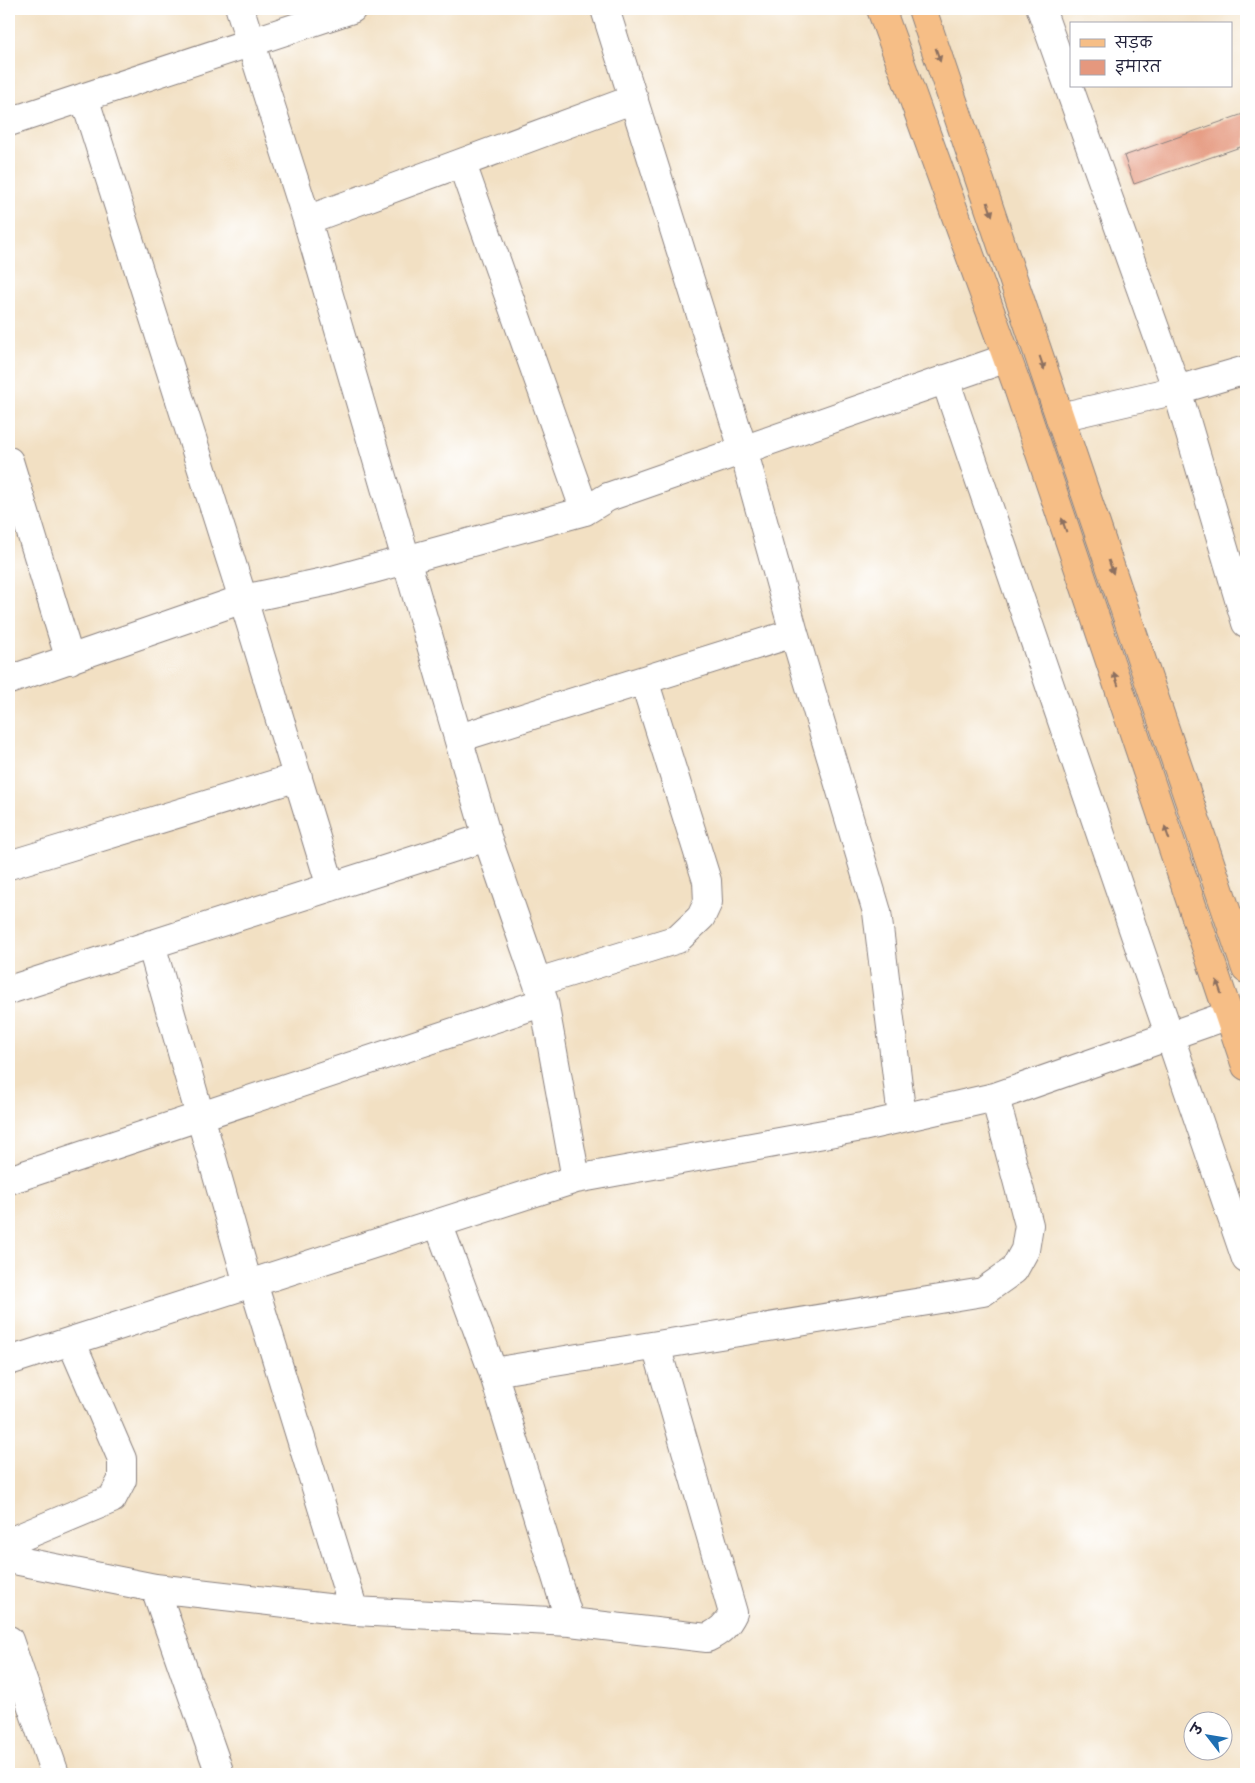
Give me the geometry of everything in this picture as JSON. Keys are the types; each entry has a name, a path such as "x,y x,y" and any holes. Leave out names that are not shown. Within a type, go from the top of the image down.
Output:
{"main road":[{"path":"881,9 1007,358 1246,1066"},
{"path":"922,9 1246,969"}],"street":[{"path":"240,9 307,220 487,837 541,992 576,1179"},
{"path":"9,122 352,9"},
{"path":"605,9 743,449 794,632 878,912 902,1118"},
{"path":"1041,9 1177,390 1246,623"},
{"path":"84,97 243,599 331,887"},
{"path":"307,220 634,99"},
{"path":"462,164 585,511"},
{"path":"9,680 243,599 330,581 585,511 608,497 1007,358"},
{"path":"1060,416 1177,390 1246,370"},
{"path":"945,379 1168,1036 1246,1259"},
{"path":"9,461 70,660"},
{"path":"458,738 794,632"},
{"path":"9,1180 200,1116 541,992 678,939 701,917 708,902 707,881 644,680"},
{"path":"9,865 298,777"},
{"path":"9,990 487,837"},
{"path":"151,944 200,1116 251,1284 354,1611"},
{"path":"9,1361 576,1179 902,1118 995,1097 1229,1015"},
{"path":"493,1372 983,1292 1014,1270 1025,1250 1029,1225 995,1097"},
{"path":"438,1223 493,1372 570,1622"},
{"path":"9,1542 112,1500 122,1480 122,1459 71,1341"},
{"path":"9,1560 155,1588 354,1611 570,1622 707,1638 718,1633 729,1622 732,1613 656,1346"},
{"path":"155,1588 220,1774"},
{"path":"9,1640 55,1774"}],"building":[{"path":"1246,113 1246,145 1134,184 1124,156"}]}
